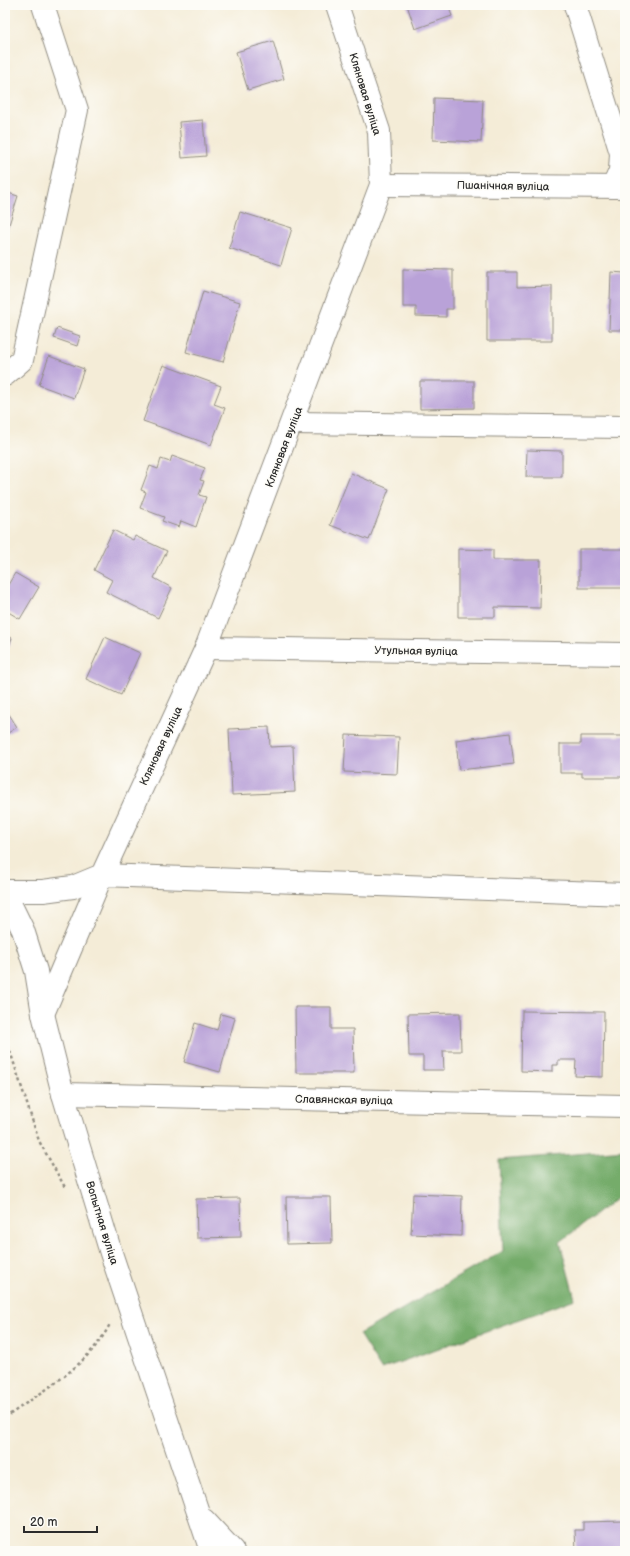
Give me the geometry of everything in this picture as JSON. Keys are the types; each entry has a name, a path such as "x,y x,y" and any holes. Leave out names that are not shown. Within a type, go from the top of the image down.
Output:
{"street":[{"path":"5,375 22,360 77,110 43,5"},
{"name":"Кляновая вуліца","path":"43,1014 102,875 206,648 293,423 381,185 379,131 337,5"},
{"path":"575,5 621,153 619,187"},
{"name":"Пшанічная вуліца","path":"381,185 619,187"},
{"path":"293,423 625,427"},
{"name":"Утульная вуліца","path":"206,648 625,654"},
{"path":"5,892 42,891 73,887 102,875 625,894"},
{"name":"Вопытная вуліца","path":"5,892 23,930 36,971 43,1014 64,1094 124,1295 211,1551"},
{"name":"Славянская вуліца","path":"64,1094 625,1106"},
{"path":"197,1513 233,1551"}],"path":[{"path":"5,1040 9,1048 39,1141 67,1192"},
{"path":"5,1418 85,1359 106,1333 124,1295"}],"green space":[{"path":"625,1150 625,1192 560,1242 575,1299 381,1369 359,1334 503,1251 499,1160"}],"building":[{"path":"407,5 448,5 452,16 415,29"},
{"path":"273,41 284,79 248,90 236,52"},
{"path":"434,98 483,100 481,142 433,140"},
{"path":"203,120 206,156 182,158 179,122"},
{"path":"5,192 18,196 7,231 5,230"},
{"path":"240,212 292,228 281,265 229,248"},
{"path":"403,269 453,270 453,309 446,309 446,317 416,316 416,307 403,307"},
{"path":"487,272 517,272 517,287 552,286 552,341 487,341"},
{"path":"611,272 625,273 625,330 609,330"},
{"path":"203,291 240,302 223,362 186,352"},
{"path":"57,328 80,336 77,346 54,338"},
{"path":"49,356 84,369 74,398 39,385"},
{"path":"163,365 221,386 214,404 225,408 211,445 143,421"},
{"path":"420,381 474,381 474,408 420,409"},
{"path":"527,450 562,451 562,477 526,477"},
{"path":"172,456 205,468 200,480 204,481 199,495 206,497 196,527 181,521 179,527 162,521 164,517 140,508 146,492 141,490 150,466 158,469 161,459 170,462"},
{"path":"351,473 389,489 369,540 330,525"},
{"path":"113,530 133,540 135,536 167,551 154,578 172,588 158,618 106,592 112,580 94,570"},
{"path":"458,549 493,550 493,560 541,560 540,608 495,607 495,617 458,617"},
{"path":"579,549 625,549 625,588 579,588"},
{"path":"15,573 39,587 20,619 5,610 5,590"},
{"path":"5,636 12,638 5,656"},
{"path":"105,637 140,653 121,695 86,679"},
{"path":"7,711 17,727 5,735 5,712"},
{"path":"269,727 270,747 293,746 295,792 232,795 229,729"},
{"path":"510,733 514,764 459,770 456,740"},
{"path":"346,735 399,737 397,774 344,772"},
{"path":"581,736 625,736 625,777 582,777 582,773 560,773 560,744 581,744"},
{"path":"295,1007 331,1007 331,1029 353,1029 354,1073 296,1073"},
{"path":"522,1011 604,1012 603,1077 575,1076 576,1060 558,1060 558,1065 552,1065 552,1072 521,1071"},
{"path":"460,1013 461,1051 443,1051 444,1070 423,1070 423,1056 409,1056 408,1014"},
{"path":"221,1014 235,1018 220,1072 184,1062 195,1023 217,1030"},
{"path":"413,1194 462,1196 461,1236 411,1234"},
{"path":"286,1197 331,1197 332,1243 287,1244"},
{"path":"240,1198 241,1237 197,1238 196,1199"},
{"path":"624,1521 625,1551 576,1551 575,1530 583,1530 583,1522"}]}
